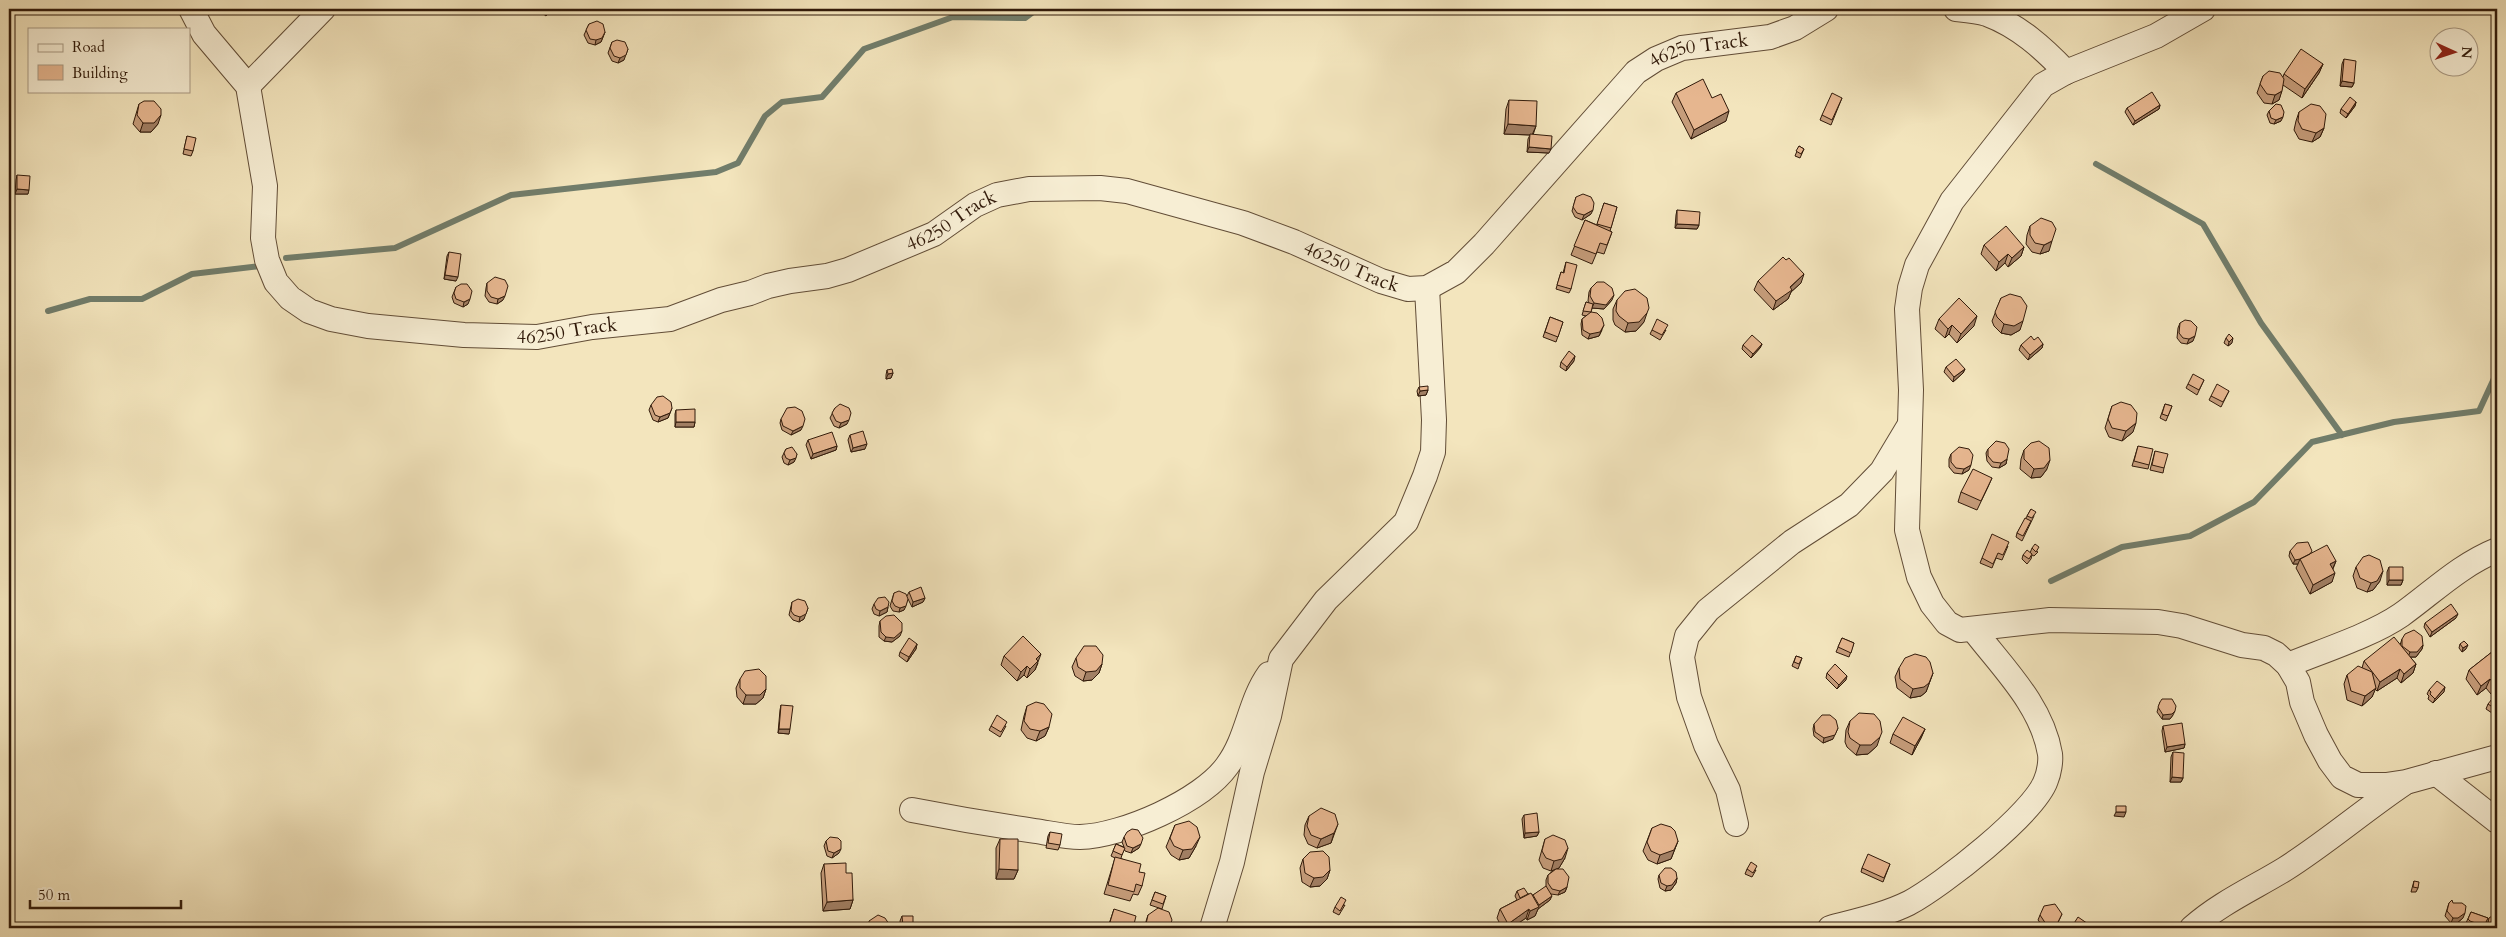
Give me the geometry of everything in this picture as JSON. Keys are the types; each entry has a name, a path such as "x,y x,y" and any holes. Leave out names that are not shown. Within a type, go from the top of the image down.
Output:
{"street":[{"path":"191,9 204,34 248,86 323,9"},
{"name":"46250 Track","path":"248,86 250,113 263,169 263,238 267,260 276,282 290,298 308,310 331,319 368,326 464,335 537,337 592,327 670,319 721,300 750,293 768,286 790,280 827,276 848,270 934,234 975,205 997,195 1030,189 1100,188 1127,191 1243,223 1294,242 1382,281 1408,289 1427,288 1456,272 1484,244 1636,72 1656,59 1682,48 1770,37 1795,28 1826,9"},
{"path":"1956,9 1986,14 2015,27 2040,45 2066,72"},
{"path":"2203,9 2156,36 2066,72 2043,85 1952,201 1917,265 1910,288 1907,308 1911,390 1907,530 1920,577 1938,614 1947,623 1960,630 2050,620 2158,622 2182,626 2242,645 2264,648 2276,654 2288,665 2298,682 2302,702 2316,735 2330,761 2342,777 2358,785 2371,786 2406,782 2497,757"},
{"path":"912,810 984,824 1080,837 1128,827 1201,792 1227,767 1243,740 1263,683 1326,600 1406,522 1433,452 1434,420 1427,288"},
{"path":"1736,824 1728,790 1706,746 1689,697 1682,657 1687,636 1708,610 1792,542 1849,505 1882,471 1910,424"},
{"path":"2288,665 2350,640 2400,616 2471,563 2497,550"},
{"path":"1830,928 1907,904 1939,886 1969,862 2016,818 2034,800 2046,780 2050,756 2045,732 2011,676 1973,629"},
{"path":"1212,928 1232,862 1252,772 1269,716 1281,659"},
{"path":"2436,773 2497,820"},
{"path":"2192,928 2210,911 2311,852 2366,808 2406,782"}],"building":[{"path":"597,21 603,24 605,32 602,38 590,39 586,30 589,24"},
{"path":"617,40 625,42 628,49 626,55 620,58 614,56 610,48 612,42"},
{"path":"2301,49 2323,64 2305,89 2284,74"},
{"path":"2344,59 2356,61 2354,83 2342,81"},
{"path":"2269,71 2280,73 2284,79 2282,91 2275,95 2267,94 2260,84 2263,76"},
{"path":"1703,79 1712,98 1721,94 1729,111 1694,130 1676,93"},
{"path":"2152,92 2160,105 2135,121 2127,108"},
{"path":"1832,93 1842,98 1832,120 1822,115"},
{"path":"2350,97 2356,102 2348,114 2341,109"},
{"path":"1509,100 1537,101 1536,126 1508,124"},
{"path":"144,101 154,101 161,109 161,115 154,123 143,123 137,115 139,104"},
{"path":"2276,104 2281,105 2284,112 2283,117 2276,120 2271,118 2269,111"},
{"path":"2311,104 2320,106 2326,114 2324,128 2316,133 2302,129 2298,121 2299,112"},
{"path":"1530,134 1552,136 1551,149 1529,147"},
{"path":"187,136 196,138 193,151 184,149"},
{"path":"1799,146 1804,149 1801,154 1796,151"},
{"path":"17,175 30,176 29,190 17,189"},
{"path":"1583,194 1591,197 1594,203 1593,210 1584,215 1577,213 1573,207 1576,197"},
{"path":"1604,203 1617,207 1611,228 1597,224"},
{"path":"1677,210 1700,212 1699,225 1677,224"},
{"path":"2041,218 2052,222 2056,229 2052,241 2044,245 2035,243 2030,235 2030,226"},
{"path":"1585,220 1612,232 1607,245 1600,243 1596,254 1574,246"},
{"path":"2006,226 2024,247 2012,258 2008,254 1999,262 1984,245"},
{"path":"449,252 461,254 458,277 445,275"},
{"path":"1783,257 1786,260 1789,258 1804,274 1790,287 1792,290 1776,301 1758,281"},
{"path":"1566,262 1577,265 1571,289 1557,285 1561,272 1564,273"},
{"path":"495,277 505,280 508,286 505,296 498,299 491,297 487,291 487,283"},
{"path":"1597,282 1604,282 1612,288 1614,295 1606,305 1594,303 1590,296 1591,288"},
{"path":"461,284 467,284 472,291 470,299 464,302 456,299 454,293 456,287"},
{"path":"1635,289 1647,298 1649,308 1639,322 1628,323 1616,311 1617,300 1625,291"},
{"path":"2010,294 2021,297 2027,306 2023,321 2014,326 2004,324 1995,312 2001,298"},
{"path":"1959,298 1977,316 1961,334 1952,325 1948,329 1939,319"},
{"path":"1586,302 1593,304 1591,312 1583,311"},
{"path":"1591,312 1597,313 1602,318 1604,325 1600,332 1590,334 1583,330 1582,319"},
{"path":"1550,317 1563,322 1558,337 1545,332"},
{"path":"1657,319 1668,325 1662,335 1652,330"},
{"path":"2185,320 2191,321 2197,327 2195,336 2189,339 2183,338 2179,333 2180,323"},
{"path":"2229,334 2233,338 2229,342 2226,338"},
{"path":"1752,335 1762,344 1753,354 1743,345"},
{"path":"2031,336 2034,340 2038,337 2043,344 2030,355 2021,345"},
{"path":"1569,351 1575,356 1567,367 1561,362"},
{"path":"1956,359 1965,369 1954,377 1946,367"},
{"path":"892,369 893,373 888,374 887,370"},
{"path":"2193,374 2204,380 2199,390 2188,384"},
{"path":"2217,384 2229,391 2223,402 2211,396"},
{"path":"1428,386 1428,390 1420,391 1419,387"},
{"path":"663,396 671,402 672,408 670,413 660,417 655,415 651,405 657,397"},
{"path":"2121,402 2131,405 2137,413 2136,423 2126,431 2112,428 2108,419 2112,406"},
{"path":"840,404 849,408 851,413 849,420 841,423 836,421 832,413"},
{"path":"2165,404 2172,406 2168,416 2162,414"},
{"path":"795,407 802,411 805,419 803,426 793,431 783,426 781,419 787,408"},
{"path":"695,409 695,422 676,422 676,410"},
{"path":"863,431 867,444 853,448 850,435"},
{"path":"832,432 837,446 813,454 808,440"},
{"path":"1996,441 2005,443 2009,449 2007,459 2001,463 1993,462 1988,456 1988,449"},
{"path":"2039,441 2049,448 2050,460 2044,468 2034,469 2024,459 2024,450 2031,443"},
{"path":"2138,446 2153,449 2149,465 2134,461"},
{"path":"792,447 797,454 796,458 790,460 786,458 784,453 786,449"},
{"path":"1959,447 1969,449 1973,455 1971,465 1964,469 1956,468 1951,462 1951,454"},
{"path":"2155,451 2168,454 2164,468 2152,465"},
{"path":"1973,469 1992,478 1981,501 1961,492"},
{"path":"2031,509 2036,512 2032,518 2027,516"},
{"path":"2025,518 2031,521 2023,536 2017,533"},
{"path":"1992,534 2009,542 2003,555 1998,553 1993,564 1982,558"},
{"path":"2308,542 2312,551 2310,554 2295,560 2290,551 2297,543"},
{"path":"2035,544 2039,547 2036,552 2032,548"},
{"path":"2327,545 2336,561 2330,564 2335,573 2313,585 2300,559"},
{"path":"2027,550 2032,554 2029,559 2023,555"},
{"path":"2369,555 2380,560 2383,571 2377,581 2371,583 2360,578 2356,567 2363,557"},
{"path":"2389,567 2403,567 2403,580 2389,580"},
{"path":"921,587 925,598 913,602 909,592"},
{"path":"899,591 906,594 908,599 906,606 900,608 895,606 892,601 894,593"},
{"path":"885,597 889,602 888,607 880,611 876,609 874,604 878,598"},
{"path":"798,599 805,601 808,608 806,614 800,617 794,615 791,611 792,602"},
{"path":"2451,604 2458,614 2432,632 2425,623"},
{"path":"894,615 902,623 902,631 894,638 886,637 881,632 880,621 886,616"},
{"path":"2414,630 2422,636 2423,645 2417,652 2410,652 2402,646 2402,639 2405,634"},
{"path":"1023,636 1041,654 1036,659 1038,661 1030,669 1027,666 1021,672 1004,656"},
{"path":"2394,637 2416,664 2404,674 2400,669 2380,682 2364,661"},
{"path":"909,638 917,644 909,657 900,652"},
{"path":"1842,638 1854,643 1851,653 1838,647"},
{"path":"2464,641 2468,645 2463,648 2460,644"},
{"path":"1084,646 1096,646 1103,655 1102,664 1096,671 1086,672 1078,667 1076,658"},
{"path":"2497,648 2497,682 2494,684 2490,679 2481,686 2469,670"},
{"path":"1915,654 1926,657 1930,662 1933,673 1929,683 1924,687 1913,689 1900,679 1899,668 1905,658"},
{"path":"1796,656 1802,658 1799,664 1794,662"},
{"path":"1835,664 1847,676 1839,685 1827,673"},
{"path":"2358,666 2372,672 2376,688 2365,696 2351,691 2347,675"},
{"path":"759,669 766,676 766,689 760,695 746,695 740,688 740,679 745,671"},
{"path":"2437,681 2445,687 2435,699 2429,690"},
{"path":"2162,699 2172,699 2176,706 2172,714 2163,715 2158,707"},
{"path":"2492,699 2497,702 2497,710 2488,704"},
{"path":"1036,702 1044,704 1052,714 1049,727 1040,731 1030,729 1024,721 1027,706"},
{"path":"781,705 793,706 790,729 779,729"},
{"path":"1859,713 1874,714 1880,721 1882,732 1880,737 1871,745 1860,745 1850,738 1848,732 1850,721"},
{"path":"997,715 1007,722 1001,732 991,726"},
{"path":"1822,715 1830,715 1836,720 1838,728 1835,735 1824,738 1815,732 1814,724"},
{"path":"1903,717 1925,729 1915,746 1893,734"},
{"path":"2182,723 2185,744 2167,747 2163,726"},
{"path":"2173,752 2184,753 2183,778 2172,777"},
{"path":"2116,806 2126,806 2126,812 2116,812"},
{"path":"1321,808 1335,814 1338,824 1334,833 1321,839 1311,835 1307,826 1309,816"},
{"path":"1537,813 1539,832 1525,833 1524,815"},
{"path":"1189,821 1197,827 1200,837 1192,849 1183,850 1174,846 1170,838 1175,825"},
{"path":"1661,824 1671,827 1675,831 1678,841 1674,850 1660,855 1651,851 1647,842 1652,828"},
{"path":"1132,829 1138,830 1143,838 1141,844 1133,848 1127,846 1124,837"},
{"path":"1050,832 1062,834 1060,845 1048,843"},
{"path":"1553,835 1565,840 1568,848 1562,859 1554,861 1546,858 1542,851 1545,839"},
{"path":"830,837 838,838 841,841 841,849 834,853 828,851 826,841"},
{"path":"1000,839 1018,839 1018,870 999,869"},
{"path":"1116,844 1125,848 1122,855 1113,851"},
{"path":"1323,851 1329,857 1330,870 1323,877 1314,878 1305,873 1303,859 1310,852"},
{"path":"1868,854 1890,864 1884,878 1862,868"},
{"path":"1115,857 1141,864 1139,872 1145,873 1142,886 1136,884 1134,892 1108,885"},
{"path":"1751,862 1757,866 1753,873 1747,869"},
{"path":"846,863 846,873 852,873 853,900 827,902 824,864"},
{"path":"1665,868 1671,868 1676,872 1677,878 1672,885 1667,886 1661,883 1659,875"},
{"path":"1556,869 1563,869 1569,877 1567,887 1560,891 1552,889 1548,883 1548,875"},
{"path":"2414,881 2419,882 2418,888 2413,887"},
{"path":"1546,886 1552,896 1539,905 1533,895"},
{"path":"1524,888 1528,894 1520,898 1517,891"},
{"path":"1155,892 1166,896 1163,904 1152,900"},
{"path":"1531,893 1539,907 1530,911 1529,909 1508,924 1500,909"},
{"path":"1341,897 1346,900 1340,911 1335,907"},
{"path":"2452,900 2453,903 2462,903 2466,906 2465,913 2458,918 2453,918 2447,911"},
{"path":"2055,904 2062,914 2057,924 2046,924 2040,915 2044,906"},
{"path":"1158,908 1169,912 1172,920 1169,928 1149,928 1146,924 1148,915"},
{"path":"1114,909 1136,916 1133,928 1110,922"},
{"path":"2471,912 2488,918 2484,926 2468,919"},
{"path":"2495,914 2497,915 2497,928 2491,927 2488,924 2489,918"},
{"path":"878,915 885,918 889,924 888,928 869,928 869,921"},
{"path":"902,916 913,916 913,926 903,926"},
{"path":"2078,917 2094,928 2071,928"}],"waterway":[{"path":"286,258 395,248 511,195 716,172 738,163 765,116 782,102 822,97 864,49 953,17 1025,18 1037,9"},
{"path":"2096,164 2203,224 2261,323 2342,435"},
{"path":"48,311 90,299 142,299 192,274 261,266"},
{"path":"2051,581 2122,547 2190,536 2254,502 2312,442 2394,422 2479,411 2497,372"}]}
